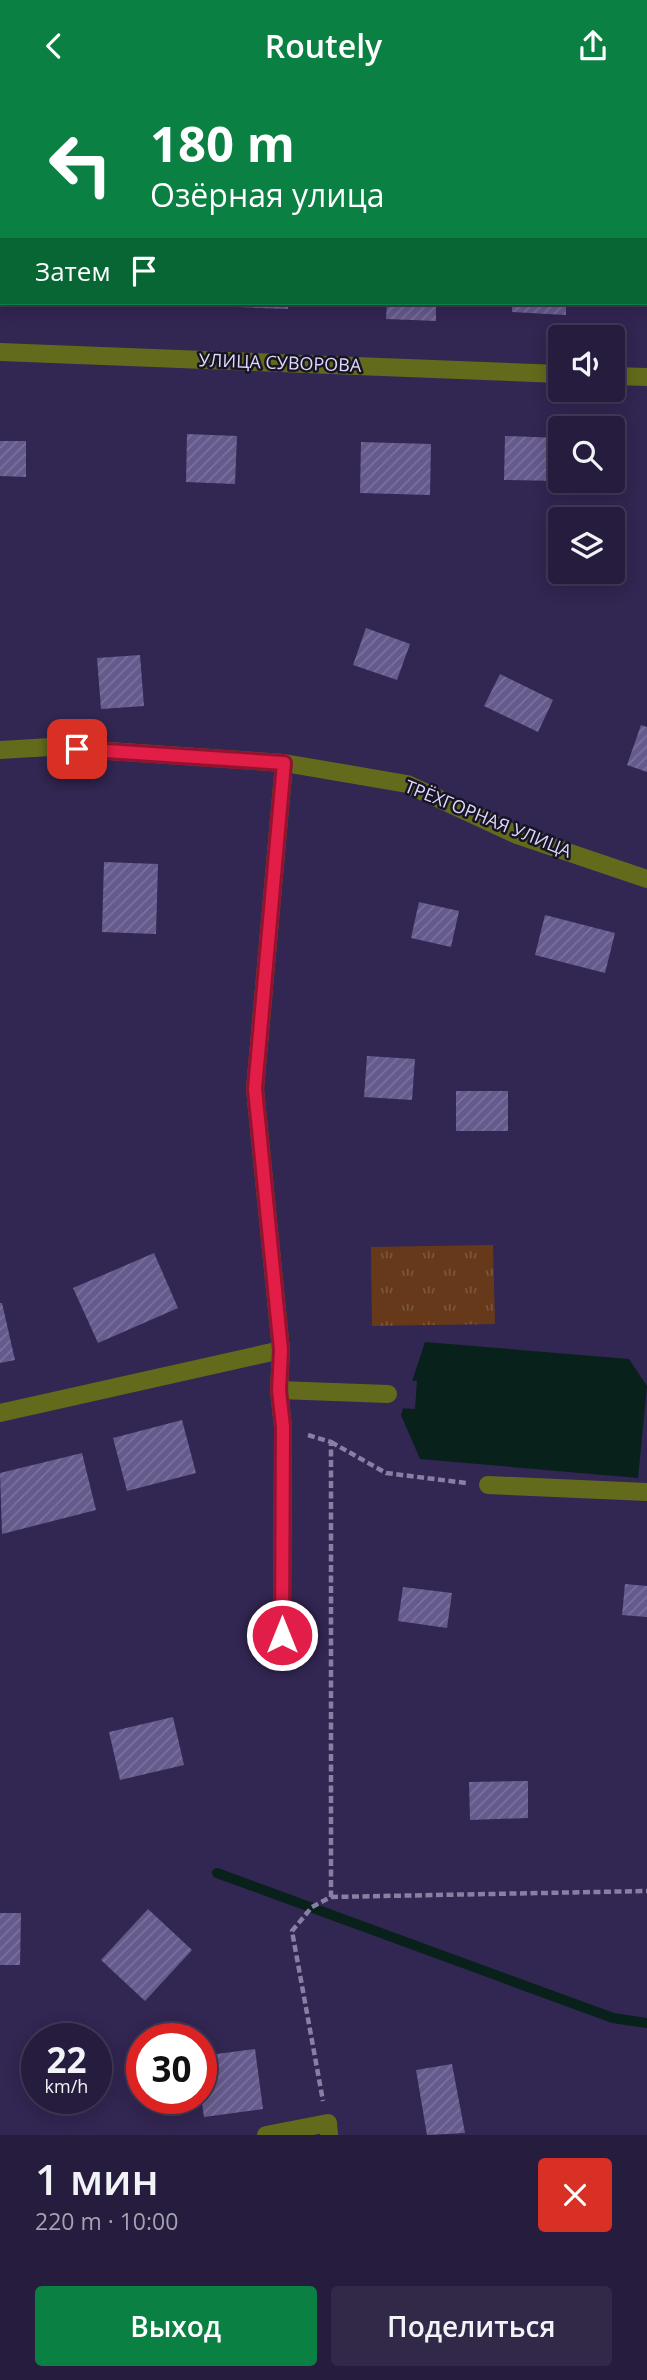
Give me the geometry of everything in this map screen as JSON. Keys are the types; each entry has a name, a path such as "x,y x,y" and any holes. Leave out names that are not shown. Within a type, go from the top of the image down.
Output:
{"street":[{"name":"УЛИЦА СУВОРОВА","path":"0,352 548,374"},
{"path":"625,376 647,377"},
{"name":"ТРЁХГОРНАЯ УЛИЦА","path":"0,750 50,747 284,763 407,784 517,835 647,879"},
{"path":"282,1635 283,1427 279,1390 281,1350 255,1089 284,763"},
{"path":"0,1413 281,1350"},
{"path":"279,1390 388,1394"},
{"path":"488,1485 647,1492"},
{"path":"265,2135 328,2129"}],"path":[{"path":"283,1427 331,1442 386,1473 488,1485"},
{"path":"331,1442 331,1897"},
{"path":"328,2129 292,1931 312,1907 331,1897 647,1891"}],"green space":[{"path":"493,1245 495,1324 372,1326 371,1247"}],"shaded area":[{"path":"425,1342 629,1359 647,1386 638,1478 420,1459 401,1415"}],"pier":[{"path":"409,1381 417,1381 415,1409 399,1408"}],"building":[{"path":"288,305 288,309 238,307"},
{"path":"387,305 436,305 436,321 386,319"},
{"path":"512,305 566,305 566,315 512,312"},
{"path":"187,434 237,436 235,484 186,482"},
{"path":"505,436 548,438 548,481 504,480"},
{"path":"0,441 26,441 26,477 0,476"},
{"path":"361,442 431,444 430,495 360,493"},
{"path":"366,628 410,644 397,680 353,665"},
{"path":"140,655 144,706 101,709 97,658"},
{"path":"500,674 553,700 538,732 484,706"},
{"path":"641,725 647,727 647,772 627,765"},
{"path":"104,862 158,864 156,934 102,932"},
{"path":"419,902 459,911 451,947 411,938"},
{"path":"545,915 615,933 605,973 535,955"},
{"path":"367,1056 415,1059 412,1100 364,1097"},
{"path":"456,1091 508,1091 508,1131 456,1131"},
{"path":"154,1253 178,1308 98,1343 73,1288"},
{"path":"0,1303 15,1360 0,1363"},
{"path":"182,1420 196,1473 127,1491 113,1438"},
{"path":"82,1453 96,1510 2,1534 0,1473"},
{"path":"625,1584 647,1586 647,1617 622,1615"},
{"path":"403,1587 452,1593 447,1628 398,1621"},
{"path":"173,1717 184,1765 120,1780 109,1732"},
{"path":"528,1781 528,1818 470,1820 469,1782"},
{"path":"148,1909 192,1950 145,2001 101,1960"},
{"path":"0,1913 21,1913 20,1965 0,1965"},
{"path":"255,2049 263,2109 204,2117 204,2114 217,2114 217,2054"},
{"path":"452,2064 465,2133 427,2135 416,2070"}],"waterway":[{"path":"217,1873 613,2018 647,2023"}],"route":[{"path":"77,749 284,763 255,1089 281,1350 279,1390 283,1427 282,1635"}]}
